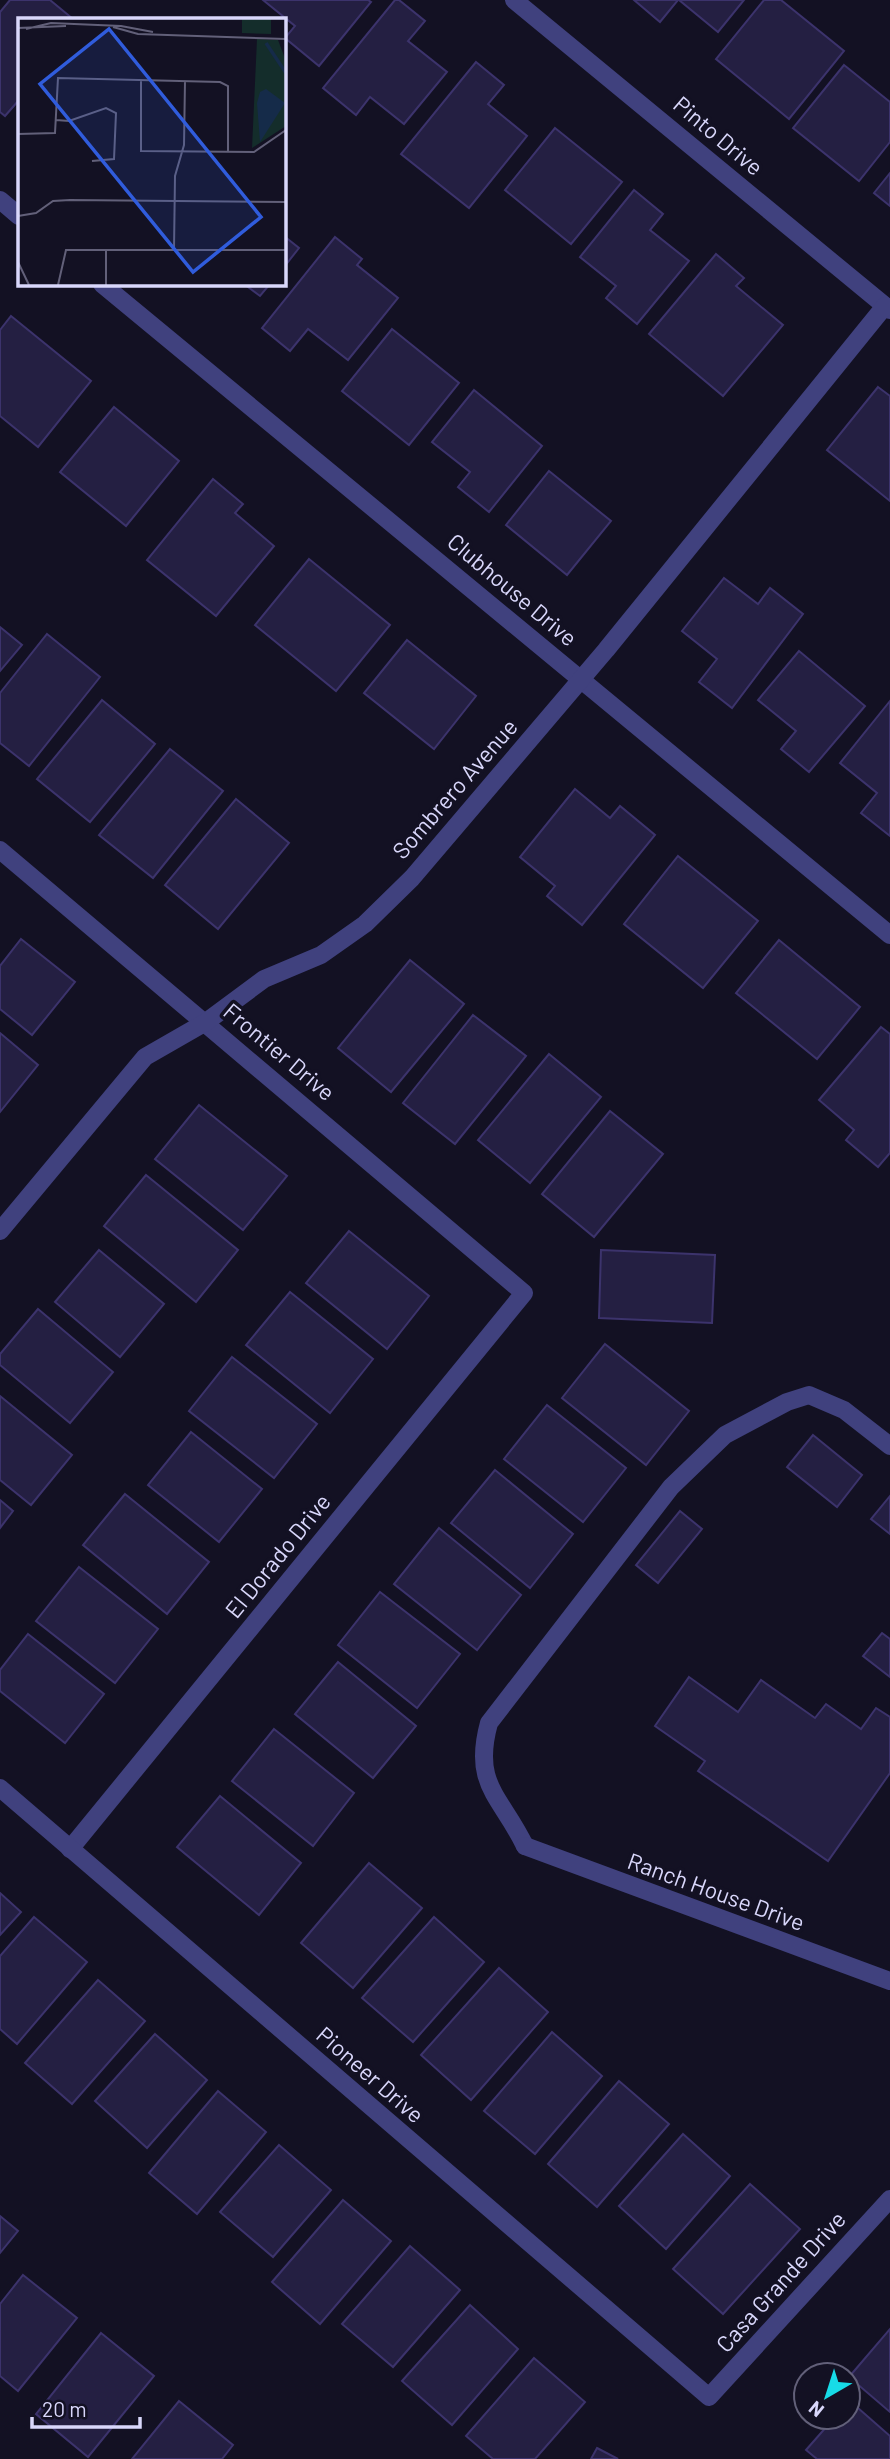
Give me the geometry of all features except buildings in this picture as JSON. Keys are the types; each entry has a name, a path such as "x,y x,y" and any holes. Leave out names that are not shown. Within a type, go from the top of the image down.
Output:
{"street":[{"name":"Pinto Drive","path":"514,0 888,308"},
{"path":"0,200 18,215"},
{"name":"Clubhouse Drive","path":"103,285 890,935"},
{"name":"Sombrero Avenue","path":"0,1231 145,1057 206,1022 264,979 321,955 365,924 412,878 581,679 888,308"},
{"name":"Frontier Drive","path":"0,850 524,1293"},
{"name":"El Dorado Drive","path":"71,1849 524,1293"},
{"name":"Ranch House Drive","path":"890,1446 844,1410 809,1395 787,1402 725,1435 671,1487 518,1680 489,1723 482,1748 490,1790 513,1821 525,1846 890,1981"},
{"name":"Pioneer Drive","path":"0,1788 709,2398"},
{"name":"Casa Grande Drive","path":"709,2398 890,2199"}]}
